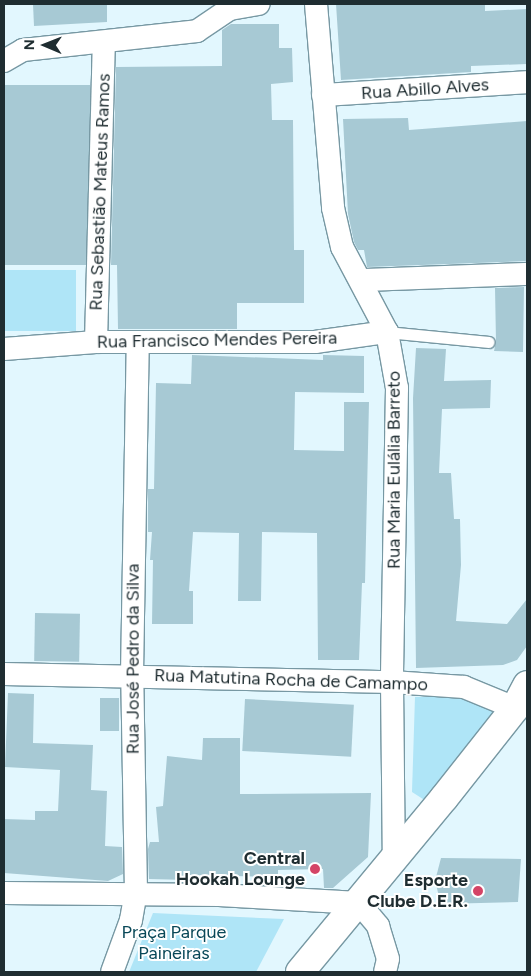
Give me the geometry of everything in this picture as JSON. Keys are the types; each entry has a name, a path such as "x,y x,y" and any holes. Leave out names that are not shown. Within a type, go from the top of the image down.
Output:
{"street":[{"path":"4,60 23,50 197,30 230,9 259,4"},
{"name":"Rua Maria Eulália Barreto","path":"316,4 333,208 342,247 362,280 387,332 397,388 392,682 394,860"},
{"name":"Rua Sebastião Mateus Ramos","path":"96,342 104,42"},
{"name":"Rua Abillo Alves","path":"323,95 527,82"},
{"path":"362,280 527,274"},
{"name":"Rua Francisco Mendes Pereira","path":"4,349 96,342 315,342 387,332"},
{"name":"Rua José Pedro da Silva","path":"112,972 131,920 136,893 132,674 138,342"},
{"name":"Rua Matutina Rocha de Camampo","path":"4,674 132,674 392,682 464,687 523,702"},
{"path":"300,972 359,903 523,702"},
{"path":"4,893 136,893 359,903 378,926 388,959 385,972"}],"lane":[{"name":"Rua Francisco Mendes Pereira","path":"387,332 489,342"}],"green space":[{"path":"4,270 76,270 76,331 4,331"},
{"path":"451,696 497,708 426,801 412,792 415,697"},
{"name":"Praça Parque Paineiras","path":"153,913 284,919 256,972 129,972"}],"building":[{"path":"33,4 107,4 107,22 34,26"},
{"path":"336,4 485,4 485,11 527,9 527,64 471,66 471,72 341,80"},
{"path":"231,24 279,24 279,48 292,48 293,82 271,84 272,120 293,120 294,250 304,250 304,303 237,303 237,329 118,329 117,265 111,265 116,67 222,66 222,30"},
{"path":"4,85 90,85 90,265 4,265"},
{"path":"408,118 409,130 527,121 527,261 367,267 364,250 358,250 354,242 348,214 343,119"},
{"path":"524,287 523,352 494,351 496,342 495,288"},
{"path":"416,348 446,349 444,381 491,380 490,408 442,409 439,473 451,473 454,519 460,519 461,565 456,621 507,624 527,599 527,646 517,660 503,665 416,668 413,398"},
{"path":"192,355 323,360 323,355 364,356 364,393 295,392 294,450 344,451 344,402 369,402 365,583 362,583 359,660 318,660 317,533 262,532 261,601 238,601 239,533 193,532 189,591 193,591 193,624 152,624 153,560 150,560 152,532 148,532 148,489 154,489 156,383 191,384"},
{"path":"35,613 80,614 79,662 34,661"},
{"path":"8,693 34,694 33,743 93,745 91,790 107,791 105,846 122,847 123,874 108,881 4,873 4,819 35,820 35,811 58,811 60,770 5,767"},
{"path":"100,698 119,698 119,731 100,731"},
{"path":"245,699 354,705 351,757 242,751"},
{"path":"203,738 240,738 240,794 371,793 368,857 333,888 324,888 323,869 278,870 278,877 188,875 188,880 149,879 148,849 150,842 159,842 156,807 163,806 167,756 202,760"},
{"name":"Esporte Clube D.E.R.","path":"441,858 521,859 518,902 441,904 435,881"}],"place":[{"name":"Central Hookah Lounge","path":"315,869"},
{"name":"Esporte Clube D.E.R.","path":"478,891"}]}
